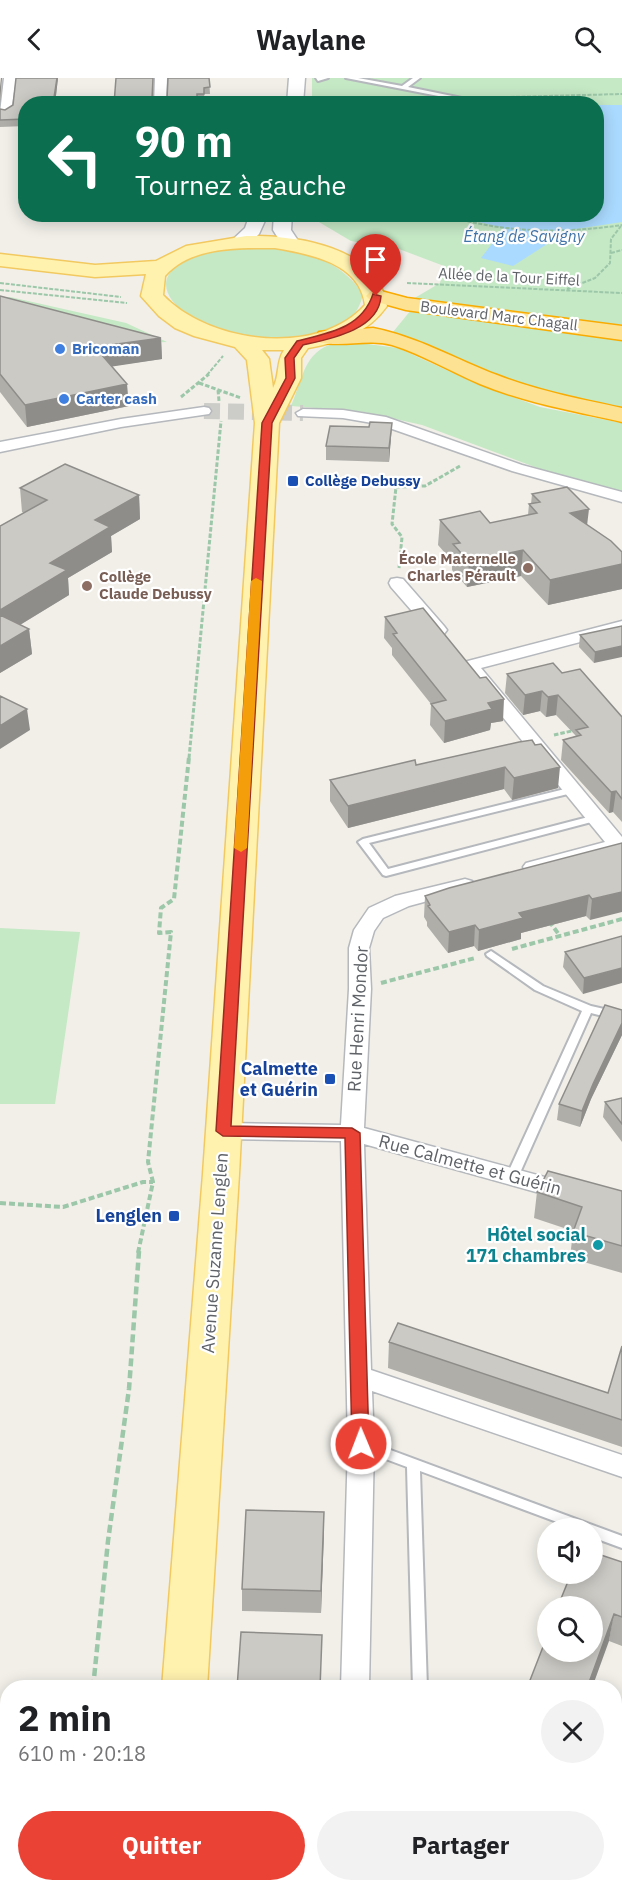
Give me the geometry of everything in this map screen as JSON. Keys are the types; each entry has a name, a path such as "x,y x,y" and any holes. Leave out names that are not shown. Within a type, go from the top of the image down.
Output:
{"highway":[{"name":"Boulevard Marc Chagall","path":"376,296 397,293 622,333"},
{"path":"327,337 373,335 393,338 531,395 622,415"}],"main road":[{"path":"296,96 297,78"},
{"path":"238,243 253,230 256,222"},
{"path":"282,222 282,230 292,245"},
{"path":"0,260 95,271 162,267 197,250 238,243 275,242 326,255 357,270 372,284 376,306 360,323 327,337 300,343 249,348 183,324 152,297 126,297 0,275"},
{"path":"152,297 152,283 162,267"},
{"name":"Avenue Suzanne Lenglen","path":"267,423 291,378 290,358 300,343"},
{"name":"Avenue Suzanne Lenglen","path":"185,1680 223,1131 267,423 263,406 262,375 249,348"}],"street":[{"path":"7,112 10,78"},
{"path":"160,96 161,78"},
{"path":"0,447 121,423 204,411"},
{"path":"303,413 344,414 381,420 479,455 622,497"},
{"path":"397,583 619,843 512,873"},
{"path":"470,666 622,626"},
{"name":"Rue Henri Mondor","path":"355,1680 361,1444 352,1133 360,989 359,948 364,930 376,913 402,901 479,881"},
{"name":"Rue Calmette et Guérin","path":"223,1131 352,1133 513,1175 622,1207"},
{"path":"360,1376 622,1466"}],"lane":[{"path":"349,78 448,96"},
{"path":"403,88 417,78"},
{"path":"573,790 363,842 386,873 596,818"},
{"path":"491,954 538,988 588,1009 622,1017"},
{"path":"513,1175 588,1009"},
{"path":"361,1444 560,1518"},
{"path":"413,1463 420,1680"},
{"path":"603,1535 622,1542"}],"path":[{"path":"537,96 622,94"},
{"path":"472,222 492,227 548,232 622,225"},
{"path":"564,290 595,278 610,263 611,239 622,225"},
{"path":"611,253 622,250"},
{"path":"0,283 126,297"},
{"name":"Allée de la Tour Eiffel","path":"397,293 441,283 622,293"},
{"path":"0,290 126,297"},
{"path":"218,351 249,348"},
{"path":"94,1680 108,1541 129,1389 138,1254 153,1182 148,1162 171,932 159,933 161,908 174,899 210,528 217,488 221,420 219,390 199,383"},
{"path":"397,583 402,537 392,524 396,487 425,486 479,455"},
{"path":"533,741 577,729"},
{"path":"546,918 560,936"},
{"path":"0,1203 63,1207 143,1182 153,1182"}],"green space":[{"path":"312,78 622,78 622,325 413,299 440,283 444,266 399,249 351,241 319,222 604,222 604,96 312,96"},
{"path":"247,247 297,252 327,262 341,270 353,281 363,295 357,309 346,321 314,334 264,339 239,336 213,329 185,313 174,303 167,292 167,280 173,269 189,258 203,253"},
{"path":"10,297 126,323 167,342 112,344 0,298"},
{"path":"411,310 622,338 622,408 543,393 491,375 393,332"},
{"path":"344,341 398,348 475,383 540,407 622,423 622,492 559,476 422,425 364,412 291,406 303,373 313,356 331,344"},
{"path":"0,928 80,932 55,1104 0,1104"}],"water":[{"name":"Étang de Savigny","path":"604,105 622,105 622,222 569,230 513,266 481,258 504,228 479,222 604,222"}],"building":[{"path":"16,78 57,78 54,96 18,96 18,119 0,120 0,109 5,110 13,105"},
{"path":"116,78 153,78 152,96 115,96"},
{"path":"168,78 209,78 210,87 204,88 204,94 197,94 197,96 167,96"},
{"path":"0,296 161,338 95,347 127,384 25,405 0,374"},
{"path":"370,422 392,423 389,448 326,446 330,426 369,427"},
{"path":"65,464 139,495 95,520 110,527 50,563 67,570 0,610 0,526 47,500 20,488"},
{"path":"567,487 589,509 570,513 611,541 622,552 622,564 550,580 523,550 469,562 453,544 460,543 440,520 480,511 490,523 537,513 529,504 540,502 532,494"},
{"path":"423,608 480,678 486,677 504,699 488,703 492,709 445,721 431,704 446,700 393,634 397,633 385,617"},
{"path":"0,615 29,629 0,646"},
{"path":"622,626 622,646 595,652 580,635"},
{"path":"553,663 562,673 580,669 622,717 622,799 616,791 611,792 563,740 581,735 576,730 588,727 558,695 548,697 542,691 525,695 507,674"},
{"path":"0,696 27,709 0,726"},
{"path":"532,740 535,745 541,744 560,767 514,778 505,767 348,806 330,780 415,760 416,765"},
{"path":"622,843 622,892 592,899 589,895 519,913 523,918 479,930 475,925 449,932 428,906 430,905 425,896 449,888"},
{"path":"622,936 622,968 584,978 565,952"},
{"path":"605,1005 622,1010 622,1023 582,1111 559,1104"},
{"path":"622,1098 622,1124 605,1102"},
{"path":"548,1171 622,1191 622,1246 573,1232 582,1207 537,1192"},
{"path":"398,1323 608,1393 622,1346 622,1420 389,1342"},
{"path":"246,1510 324,1512 321,1591 242,1589"},
{"path":"603,1556 622,1562 622,1617 614,1614 603,1644 603,1596 562,1596 567,1584 603,1584"},
{"path":"241,1632 322,1635 320,1680 238,1680"},
{"path":"537,1662 596,1662 590,1680 530,1680"}],"tunnel":[{"path":"204,411 303,413"}],"slow traffic":[{"path":"241,848 256,581"}],"place":[{"name":"Bricoman","path":"60,349"},
{"name":"Carter cash","path":"64,399"},
{"name":"Collège Debussy","path":"293,481"},
{"name":"École Maternelle Charles Pérault","path":"528,568"},
{"name":"Collège Claude Debussy","path":"87,586"},
{"name":"Calmette et Guérin","path":"330,1079"},
{"name":"Lenglen","path":"174,1216"},
{"name":"Hôtel social 171 chambres","path":"598,1245"}],"route":[{"path":"361,1444 352,1133 223,1131 267,423 291,378 290,358 300,343 327,337 360,323 376,306 376,296"}]}
